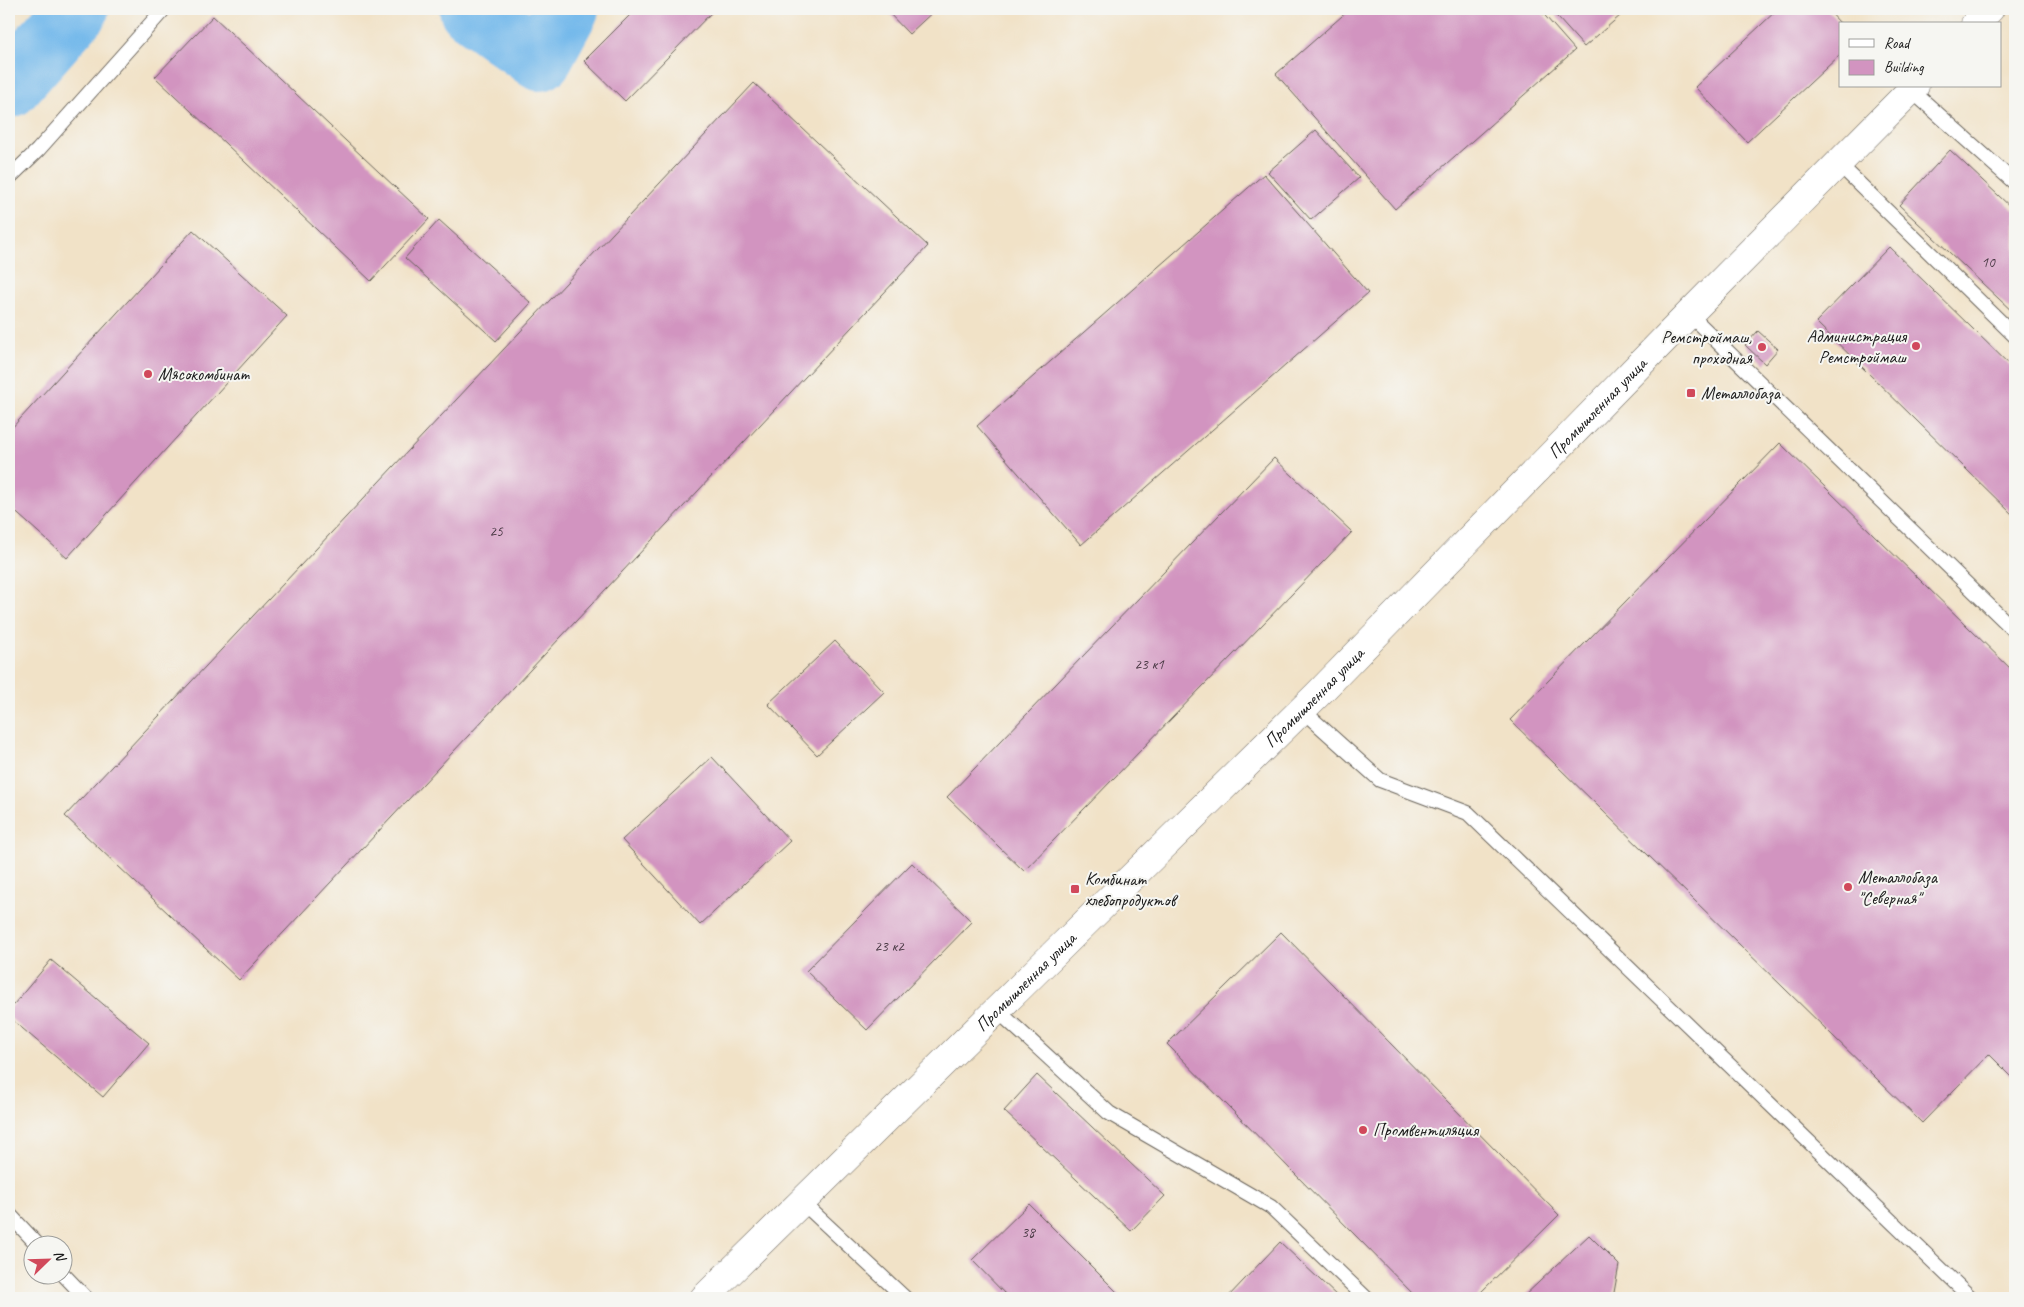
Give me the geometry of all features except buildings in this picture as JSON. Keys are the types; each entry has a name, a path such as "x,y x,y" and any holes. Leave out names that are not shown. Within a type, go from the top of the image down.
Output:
{"street":[{"path":"1977,22 1990,9"},
{"name":"Промышленная улица","path":"704,1298 1302,710 1913,88"}],"lane":[{"path":"9,178 38,150 164,9"},
{"path":"1913,88 2015,183"},
{"path":"1839,164 2015,336"},
{"path":"1689,314 2015,631"},
{"path":"1302,710 1380,780 1468,813 1970,1298"},
{"path":"998,1010 1109,1113 1271,1207 1366,1298"},
{"path":"802,1202 905,1298"},
{"path":"9,1214 28,1234"},
{"path":"72,1283 86,1298"}],"waterway":[{"path":"9,86 77,9"},
{"path":"471,9 540,59 567,9"}],"place":[{"name":"Администрация Ремстроймаш","path":"1916,346"},
{"name":"Ремстроймаш, проходная","path":"1762,347"},
{"name":"Мясокомбинат","path":"148,374"},
{"name":"Металлобаза","path":"1691,393"},
{"name":"Металлобаза \"Северная\"","path":"1848,887"},
{"name":"Комбинат хлебопродуктов","path":"1075,889"},
{"name":"Промвентиляция","path":"1363,1130"}]}
